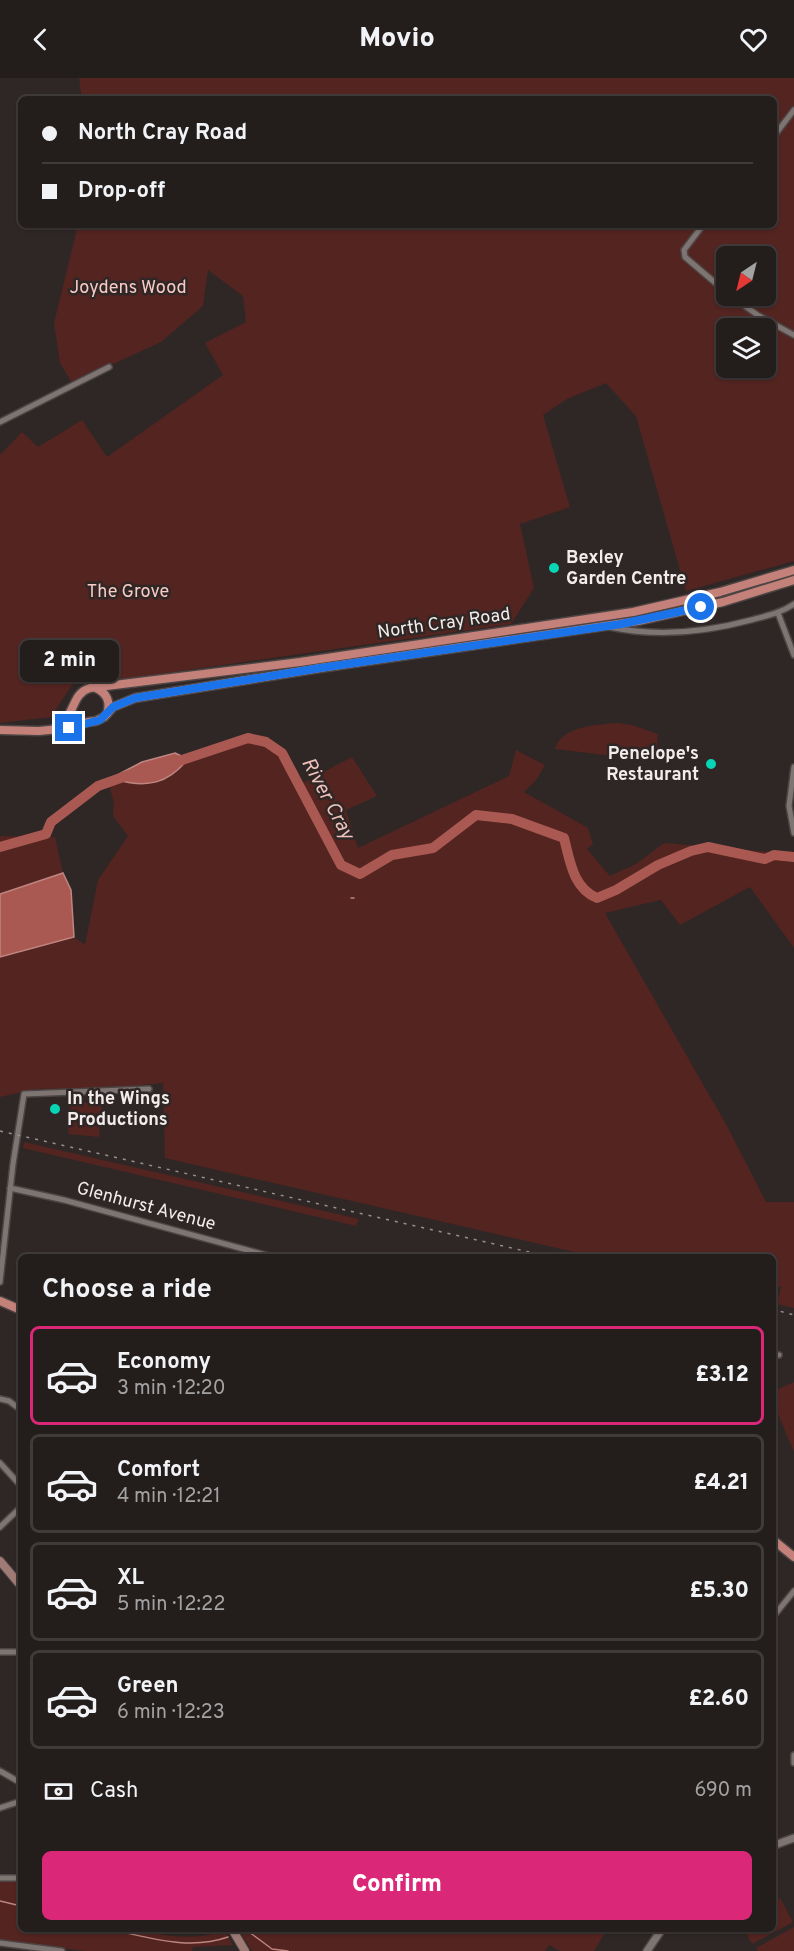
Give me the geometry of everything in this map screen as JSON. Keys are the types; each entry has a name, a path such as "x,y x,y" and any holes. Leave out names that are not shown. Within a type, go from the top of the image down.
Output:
{"main road":[{"name":"North Cray Road","path":"95,688 300,662 633,612 720,592 794,570"},
{"name":"North Cray Road","path":"107,714 113,707 135,698 604,626 691,609 794,580"},
{"path":"0,730 19,732 52,730 96,722 107,714 108,698 95,688 84,690 79,694 70,715 61,725 52,730"},
{"path":"75,702 79,716 88,722"},
{"path":"0,1301 18,1309"},
{"path":"776,1542 794,1557"},
{"path":"0,1561 18,1582"},
{"path":"234,1932 245,1951"}],"street":[{"path":"777,132 794,110"},
{"path":"701,228 684,250 685,257 716,283"},
{"path":"745,306 794,335"},
{"path":"0,422 109,367"},
{"path":"604,626 648,633 684,633 732,625 778,613 794,604"},
{"path":"778,613 794,655"},
{"path":"794,767 789,806 794,833"},
{"path":"0,1282 10,1188 24,1094 148,1089"},
{"name":"Glenhurst Avenue","path":"10,1188 96,1208 262,1254"},
{"path":"0,1210 7,1212"},
{"path":"0,1399 9,1401 18,1408"},
{"path":"0,1463 18,1483"},
{"path":"0,1527 18,1511"},
{"path":"776,1613 794,1591"},
{"path":"0,1652 18,1652"},
{"path":"794,1755 794,1763"},
{"path":"0,1771 18,1781"},
{"path":"0,1808 18,1802"},
{"path":"776,1845 794,1838"},
{"path":"0,1878 18,1878"},
{"path":"647,1951 660,1932"},
{"path":"0,1943 62,1951"}],"green space":[{"path":"79,78 794,78 794,561 686,591 636,416 606,383 567,399 543,415 570,507 520,524 534,588 511,624 104,682 76,679 51,717 0,723 0,455 22,432 38,447 82,420 107,457 223,375 205,343 246,322 243,296 208,270 203,306 161,342 72,383 60,363 54,323 77,228 227,228 225,234 228,228 777,228 777,96 82,96"},
{"path":"616,723 632,725 658,734 656,761 555,749 559,741 572,731 589,726"},
{"path":"248,738 276,749 286,759 299,785 352,757 377,796 346,810 358,848 509,776 516,750 545,765 536,780 524,792 588,828 593,844 587,849 610,876 636,864 664,843 794,854 794,948 750,887 680,925 661,900 605,913 727,1126 766,1202 794,1202 794,1308 777,1304 781,1287 776,1286 776,1254 583,1254 165,1158 163,1083 112,1088 37,1089 0,1097 0,957 74,937 85,945 98,880 128,836 113,816 114,803 108,781 188,759"},
{"path":"0,836 55,837 63,873 0,894"},
{"path":"71,1101 102,1104 99,1137 68,1134"},
{"path":"24,1142 359,1219 356,1226 23,1148"},
{"path":"794,1382 794,1452 776,1409 776,1390"},
{"path":"0,1881 18,1881 18,1932 145,1932 193,1937 225,1932 233,1945 193,1947 192,1951 86,1951 0,1941"},
{"path":"780,1898 793,1922 776,1931 776,1900"},
{"path":"794,1927 794,1951 758,1951 756,1948"},
{"path":"240,1932 605,1932 594,1951 560,1951 549,1945 545,1951 252,1951"},
{"path":"746,1932 774,1932 752,1944"}],"shaded area":[{"path":"175,753 188,759 165,779 138,784 117,780 115,776 142,762"},
{"path":"63,873 71,890 74,937 0,957 0,894"}],"waterway":[{"name":"River Cray","path":"176,762 248,738 266,742 282,753 341,865 360,874 392,855 433,848 476,815 512,819 564,838 578,881 583,888 597,898 616,890 658,865 691,851 708,847 765,859 774,855 794,857"},
{"name":"River Cray","path":"0,847 46,834 51,822 98,786 129,775"},
{"path":"0,1901 18,1905"},
{"path":"122,1932 183,1943 198,1943 228,1937"},
{"path":"249,1932 272,1949 288,1951"}],"railway":[{"path":"0,1131 538,1254"},
{"path":"776,1310 794,1315"}],"place":[{"name":"Bexley Garden Centre","path":"554,568"},
{"name":"Penelope's Restaurant","path":"711,764"},
{"name":"In the Wings Productions","path":"55,1109"}],"route":[{"path":"69,728 96,722 113,707 135,698 320,668 621,624 701,607"}],"park label":[{"name":"Joydens Wood","path":"128,288"},
{"name":"The Grove","path":"128,592"}]}
